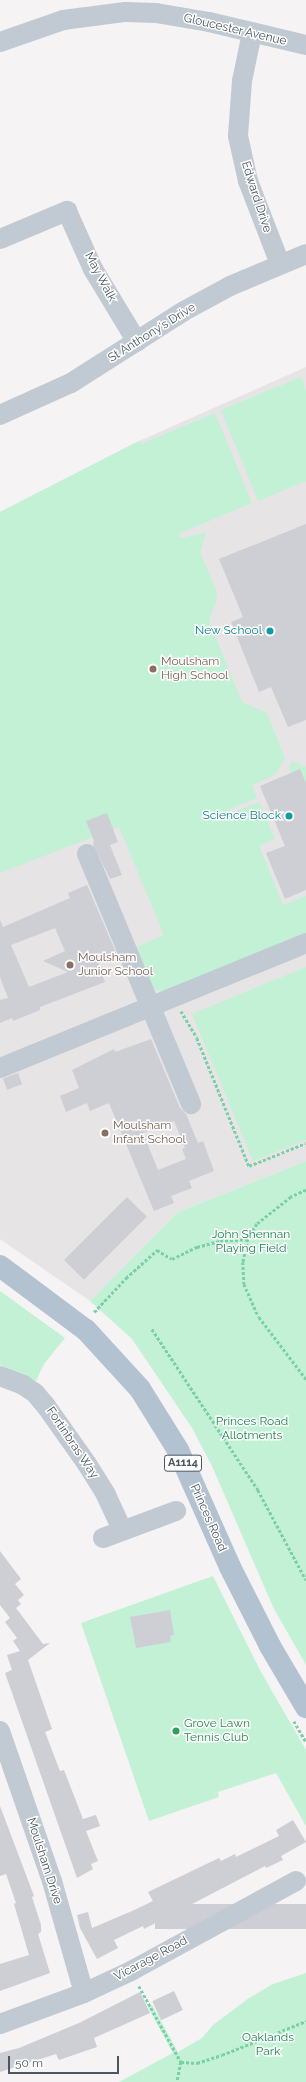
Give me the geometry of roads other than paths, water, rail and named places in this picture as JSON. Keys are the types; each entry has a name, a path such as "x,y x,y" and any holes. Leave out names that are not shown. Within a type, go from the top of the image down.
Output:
{"main road":[{"name":"Princes Road","path":"0,1266 86,1330 140,1389 178,1450 230,1567 270,1646 306,1707"}],"street":[{"name":"Gloucester Avenue","path":"1,39 63,20 125,12 156,13 202,20 306,45"},
{"name":"Edward Drive","path":"252,33 242,81 238,136 248,181 280,264"},
{"name":"May Walk","path":"0,239 67,211 93,269 137,342"},
{"name":"St Anthony's Drive","path":"0,415 71,383 191,307 230,286 306,254"},
{"path":"87,854 191,1104"},
{"path":"0,1068 306,943"},
{"name":"Fortinbras Way","path":"0,1376 23,1385 35,1393 46,1406 87,1464 106,1495 122,1530"},
{"path":"103,1538 176,1511"},
{"name":"Moulsham Drive","path":"0,1731 52,1882 84,1993"},
{"name":"Vicarage Road","path":"0,2024 84,1993 131,1971 296,1881"}],"place":[{"name":"New School","path":"270,631"},
{"name":"Moulsham High School","path":"153,669"},
{"name":"Science Block","path":"289,816"},
{"name":"Moulsham Junior School","path":"70,965"},
{"name":"Moulsham Infant School","path":"105,1133"},
{"name":"Grove Lawn Tennis Club","path":"176,1731"}],"park label":[{"name":"John Shennan Playing Field","path":"251,1242"},
{"name":"Princes Road Allotments","path":"252,1429"},
{"name":"Oaklands Park","path":"268,2045"}]}
